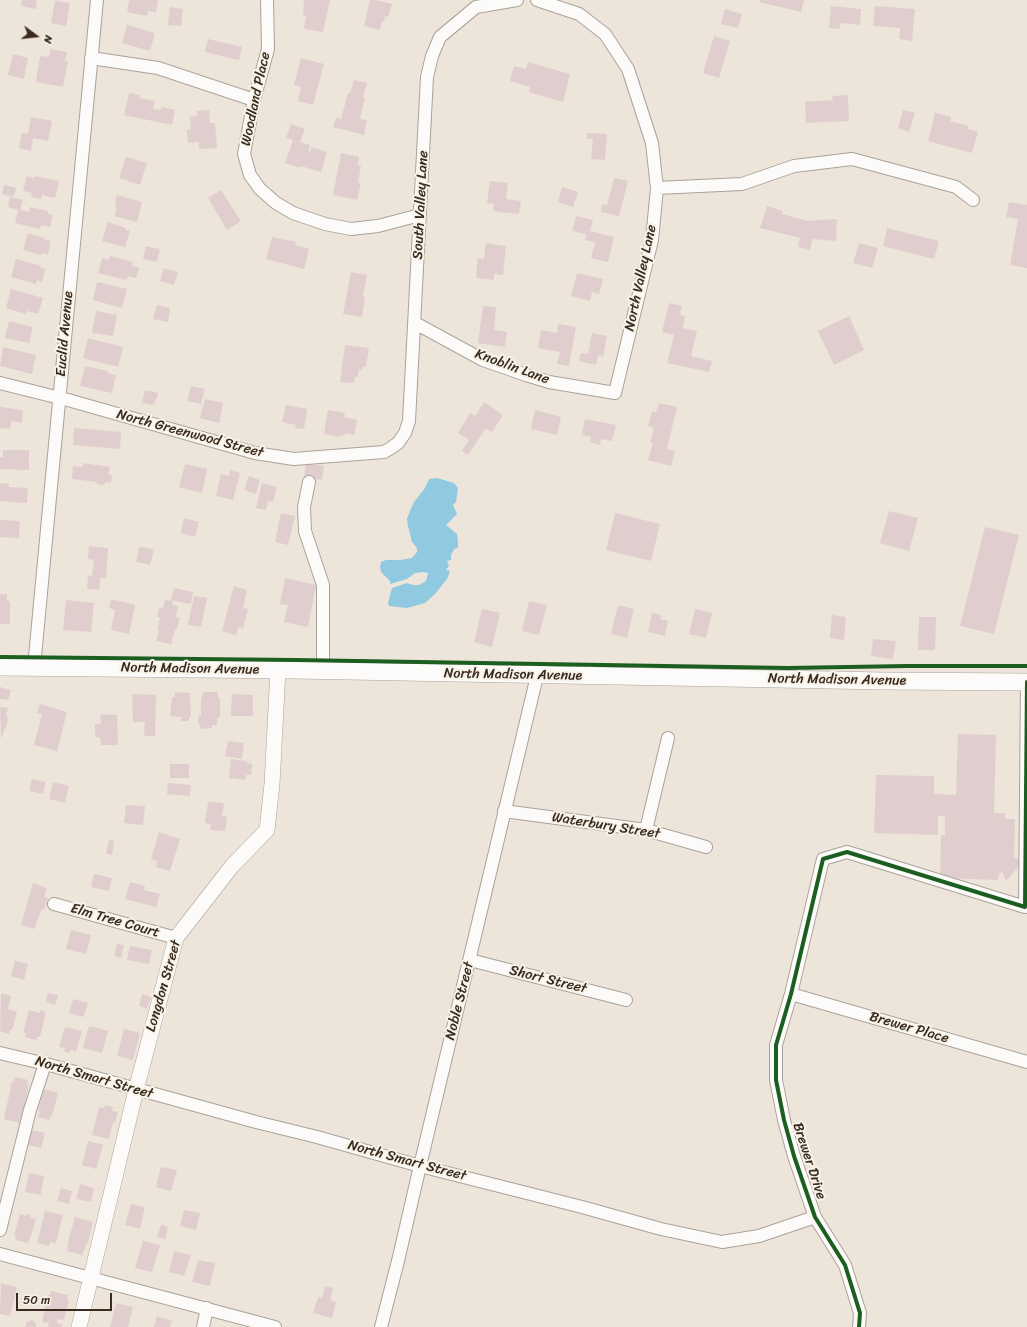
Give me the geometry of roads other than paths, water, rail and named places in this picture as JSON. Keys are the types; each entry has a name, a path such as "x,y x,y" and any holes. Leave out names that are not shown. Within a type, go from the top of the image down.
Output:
{"main road":[{"name":"North Madison Avenue","path":"0,667 278,670 537,676 876,681 1027,682"}],"street":[{"name":"Euclid Avenue","path":"34,667 97,0"},
{"name":"Woodland Place","path":"267,0 268,49 254,100 244,154 250,175 260,189 276,203 293,213 325,224 351,229 378,226 420,215"},
{"name":"South Valley Lane","path":"384,452 398,443 405,433 409,421 427,77 432,56 440,37 476,7 517,0"},
{"name":"North Valley Lane","path":"537,0 579,14 605,34 628,69 652,143 657,188 652,240 615,393"},
{"path":"91,58 158,68 254,100"},
{"path":"657,188 742,184 794,166 852,159 956,187 974,200"},
{"name":"Knoblin Lane","path":"414,323 483,360 526,375 549,382 615,393"},
{"name":"North Greenwood Street","path":"0,383 255,453 294,459 384,452"},
{"path":"309,482 304,507 305,531 323,586 323,671"},
{"name":"Longdon Street","path":"79,1327 136,1090 176,938 232,866 267,830 272,784 278,670"},
{"name":"Noble Street","path":"381,1327 398,1262 537,676"},
{"name":"Brewer Drive","path":"859,1327 860,1313 845,1265 815,1217 794,1156 784,1120 776,1080 776,1045 791,994 823,859 847,852 1025,907 1027,682"},
{"path":"646,830 668,738"},
{"name":"Waterbury Street","path":"504,811 646,830 706,847"},
{"name":"Elm Tree Court","path":"54,904 176,938"},
{"name":"Short Street","path":"470,960 626,1000"},
{"name":"Brewer Place","path":"791,994 1027,1062"},
{"name":"North Smart Street","path":"0,1053 317,1137 420,1166 661,1228 722,1242 759,1236 815,1217"},
{"path":"0,1230 30,1110 45,1064"},
{"path":"0,1254 275,1327"},
{"path":"203,1327 207,1308"}],"water":[{"path":"437,478 454,483 458,488 456,502 453,505 457,514 446,525 457,534 458,542 458,548 454,549 451,555 451,560 447,561 449,566 446,570 450,571 447,579 435,594 425,603 407,608 389,606 388,603 392,588 407,583 419,585 426,581 428,573 424,572 415,573 407,579 390,584 390,581 381,572 380,567 381,562 386,560 412,558 417,552 417,548 412,542 407,519 414,502 425,488 429,479"}]}
